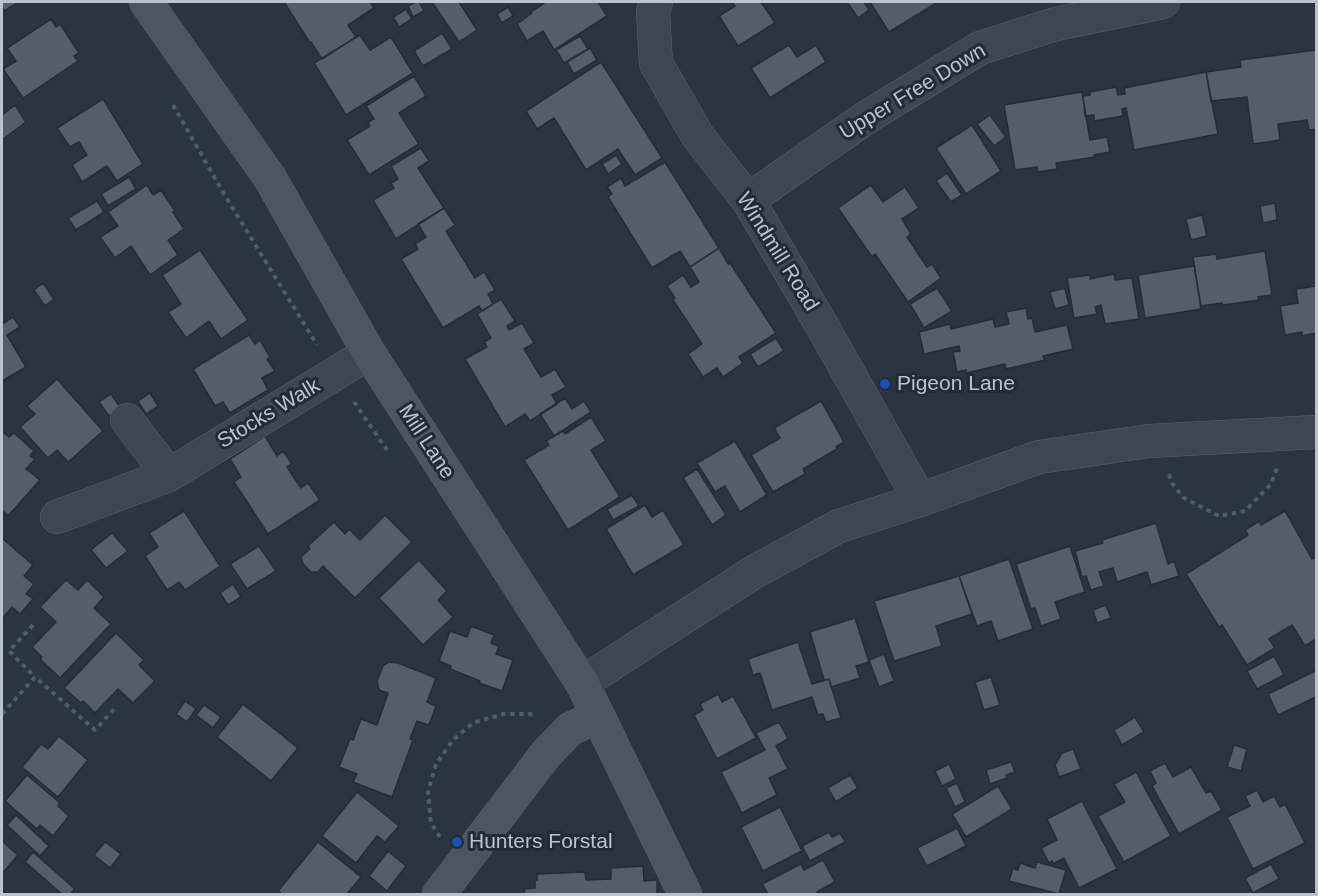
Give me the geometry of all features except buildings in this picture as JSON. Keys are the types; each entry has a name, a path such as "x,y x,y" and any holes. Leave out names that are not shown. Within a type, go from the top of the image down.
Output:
{"street":[{"name":"Mill Lane","path":"146,2 270,178 369,353 582,683 584,723 685,894"},
{"name":"Windmill Road","path":"656,2 653,12 656,63 698,135 748,201 821,324 920,500"},
{"name":"Upper Free Down","path":"748,201 867,117 980,48 1056,24 1163,2"},
{"name":"Stocks Walk","path":"57,518 168,475 369,353"},
{"path":"127,420 168,475"},
{"path":"582,683 754,572 839,526 920,500 1039,457 1149,441 1317,432"},
{"path":"439,894 546,754 584,723"}],"path":[{"path":"1161,440 1172,483 1184,498 1220,516 1245,512 1271,484 1279,462 1275,435"},
{"path":"33,625 9,651 35,677 95,730 116,707"},
{"path":"2,714 35,677"},
{"path":"462,865 446,848 432,823 428,792 436,764 453,740 473,723 502,714 530,714 584,723"}],"place":[{"name":"Pigeon Lane","path":"885,384"},
{"name":"Hunters Forstal","path":"457,842"}]}
